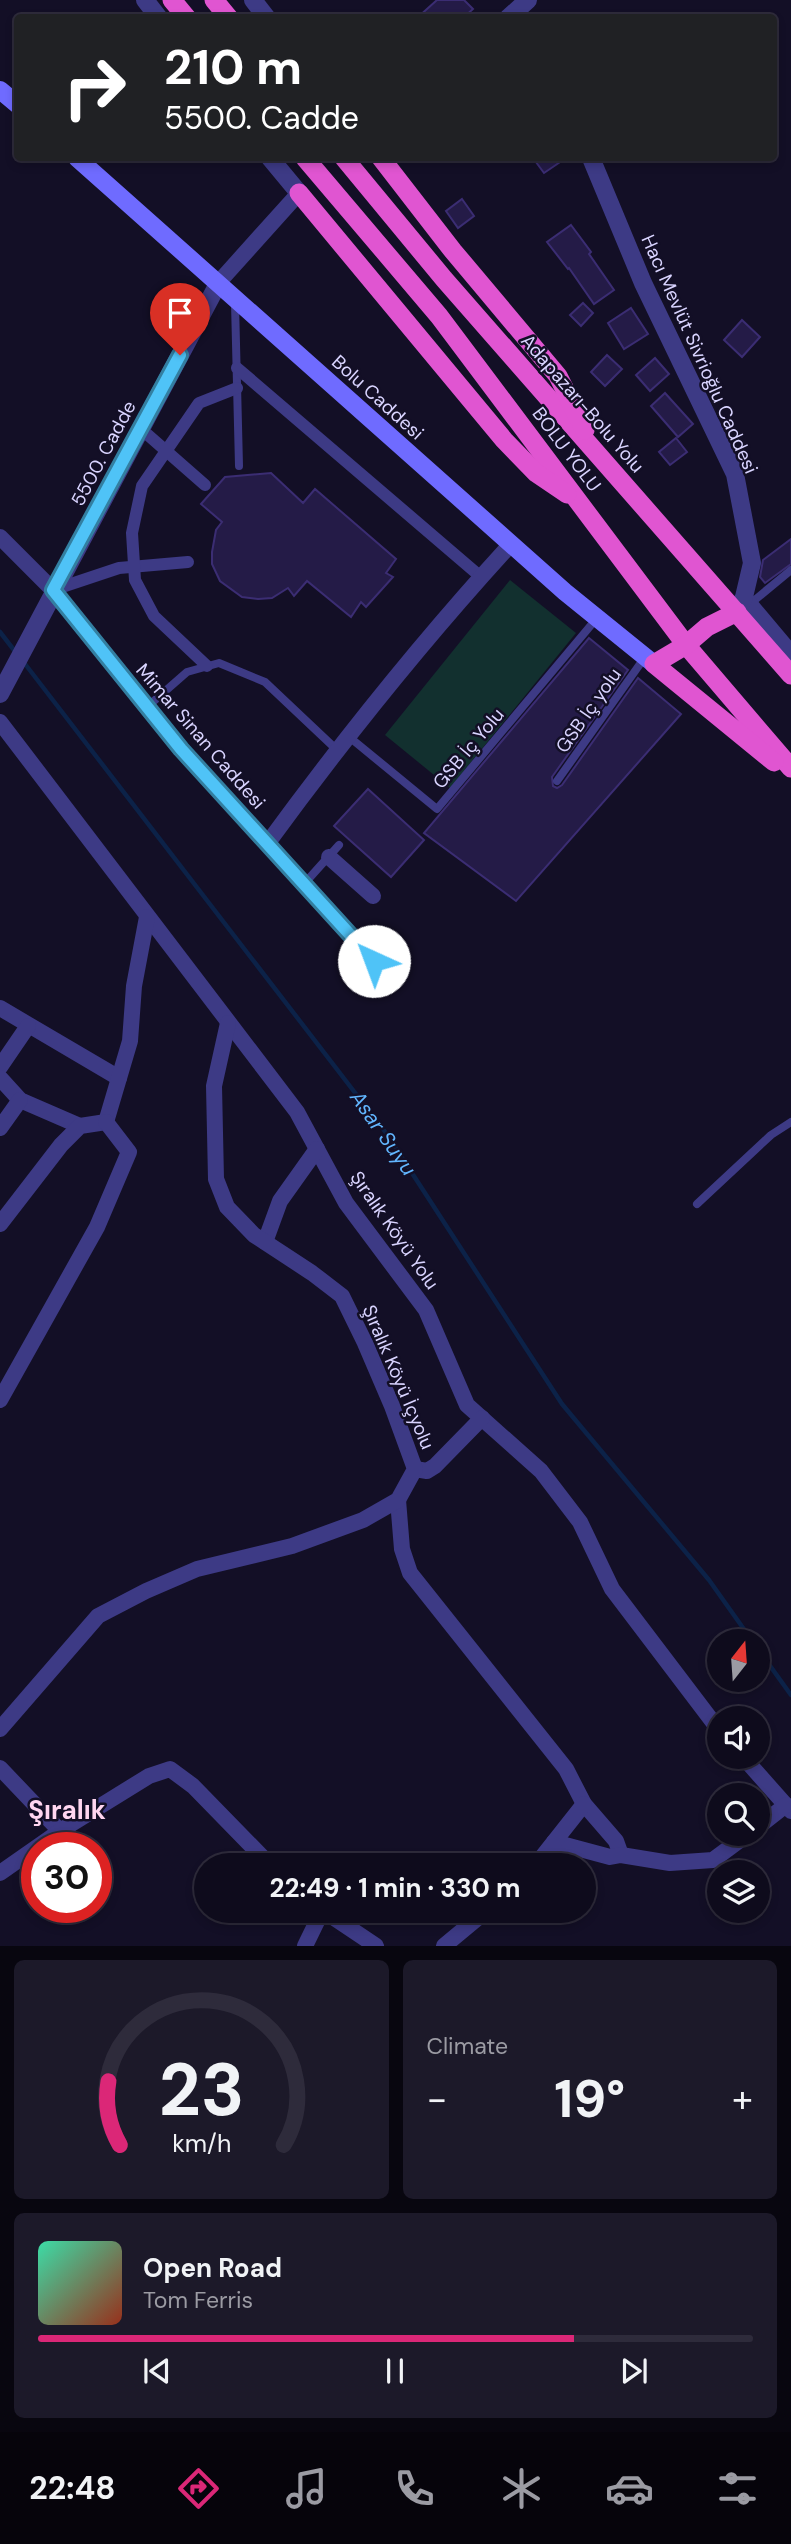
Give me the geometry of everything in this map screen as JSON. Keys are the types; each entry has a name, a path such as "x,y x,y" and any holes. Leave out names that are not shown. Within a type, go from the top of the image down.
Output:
{"highway":[{"path":"172,0 184,14"},
{"path":"214,0 226,14"},
{"name":"BOLU YOLU","path":"308,161 439,316 686,645 791,768"},
{"name":"Adapazarı-Bolu Yolu","path":"346,161 444,279 596,453 744,604 791,675"},
{"path":"383,161 453,251 558,376 596,453"},
{"path":"299,193 504,440 536,473 578,501"},
{"path":"744,604 706,627 686,645 650,660 791,776"}],"main road":[{"path":"0,90 14,102"},
{"name":"Bolu Caddesi","path":"80,161 511,544 650,660"}],"street":[{"path":"145,0 156,14"},
{"path":"253,0 264,14"},
{"path":"219,282 299,193 272,161"},
{"name":"Hacı Mevlüt Sivrioğlu Caddesi","path":"592,161 643,283 735,474 752,563 744,604"},
{"name":"5500. Cadde","path":"2,691 53,590 219,282"},
{"path":"237,368 481,577"},
{"path":"207,666 154,616 135,580 132,533 142,486 199,403 237,388"},
{"path":"140,428 205,485"},
{"name":"Mimar Sinan Caddesi","path":"0,537 53,590 147,707 374,961"},
{"path":"267,844 348,736 511,544"},
{"path":"53,590 119,568 188,562"},
{"path":"744,604 791,653"},
{"name":"Şıralık Köyü Yolu","path":"0,722 297,1112 346,1203 426,1310 467,1405 541,1471 580,1522 612,1589 707,1714"},
{"path":"334,851 373,896"},
{"path":"106,1122 130,1041 134,986 147,917"},
{"path":"0,1008 119,1078"},
{"name":"Şıralık Köyü İçyolu","path":"228,1023 214,1086 216,1179 227,1207 254,1235 313,1273 342,1296 392,1406 415,1469 398,1500"},
{"path":"0,1067 27,1026"},
{"path":"0,1079 20,1100 80,1126 106,1122"},
{"path":"0,1128 20,1100"},
{"path":"0,1401 97,1227 129,1153 106,1122"},
{"path":"0,1224 61,1145 80,1126"},
{"path":"265,1242 281,1200 317,1149"},
{"path":"415,1469 427,1471 435,1466 482,1418"},
{"path":"0,1729 98,1616 197,1569 292,1546 363,1520 398,1500 402,1549 410,1573 566,1769 584,1804 616,1841 621,1855"},
{"path":"0,1768 60,1831"},
{"path":"0,1872 149,1776 170,1769 194,1786 258,1853"},
{"path":"754,1769 789,1808 770,1819"},
{"path":"545,1853 584,1804"},
{"path":"554,1842 610,1857 621,1855 670,1863 713,1860 732,1846"},
{"path":"305,1945 317,1923"},
{"path":"342,1923 376,1945"},
{"path":"444,1945 471,1923"}],"lane":[{"path":"235,296 239,466"},
{"path":"744,604 791,570"},
{"name":"GSB İç Yolu","path":"348,736 437,809 597,618"},
{"name":"GSB İç yolu","path":"557,781 650,660"},
{"path":"147,707 187,672 219,663 265,682 337,750"},
{"path":"304,884 334,851"},
{"path":"697,1204 771,1135 791,1122"}],"green space":[{"path":"510,580 576,633 450,788 385,735"}],"building":[{"path":"437,0 464,0 473,9 467,14 421,14"},
{"path":"535,161 562,161 544,173"},
{"path":"462,199 474,216 458,228 446,211"},
{"path":"571,225 614,290 594,304 547,242"},
{"path":"583,303 593,313 581,326 570,315"},
{"path":"631,308 648,334 624,349 608,323"},
{"path":"742,320 760,337 742,357 724,340"},
{"path":"607,355 622,369 605,386 591,372"},
{"path":"655,358 669,374 650,391 636,375"},
{"path":"665,393 693,424 678,437 651,406"},
{"path":"676,438 687,452 670,465 659,452"},
{"path":"271,473 303,503 315,489 396,559 386,573 393,577 366,607 361,602 351,617 307,581 294,596 288,588 272,598 258,599 242,597 220,581 212,564 212,552 216,530 222,522 201,504 225,477"},
{"path":"791,539 791,564 765,583 760,577 763,560"},
{"path":"589,638 628,670 552,777 553,786 557,788 562,785 638,678 681,714 516,901 424,833"},
{"path":"368,789 424,840 391,877 334,826"}],"waterway":[{"name":"Asar Suyu","path":"0,632 17,654"},
{"name":"Asar Suyu","path":"22,660 386,1133 562,1404 709,1580 744,1629"},
{"name":"Asar Suyu","path":"770,1666 791,1695"}],"district":[{"name":"Şıralık","path":"67,1810"}],"route":[{"path":"180,355 53,590 181,749 374,961"}]}
